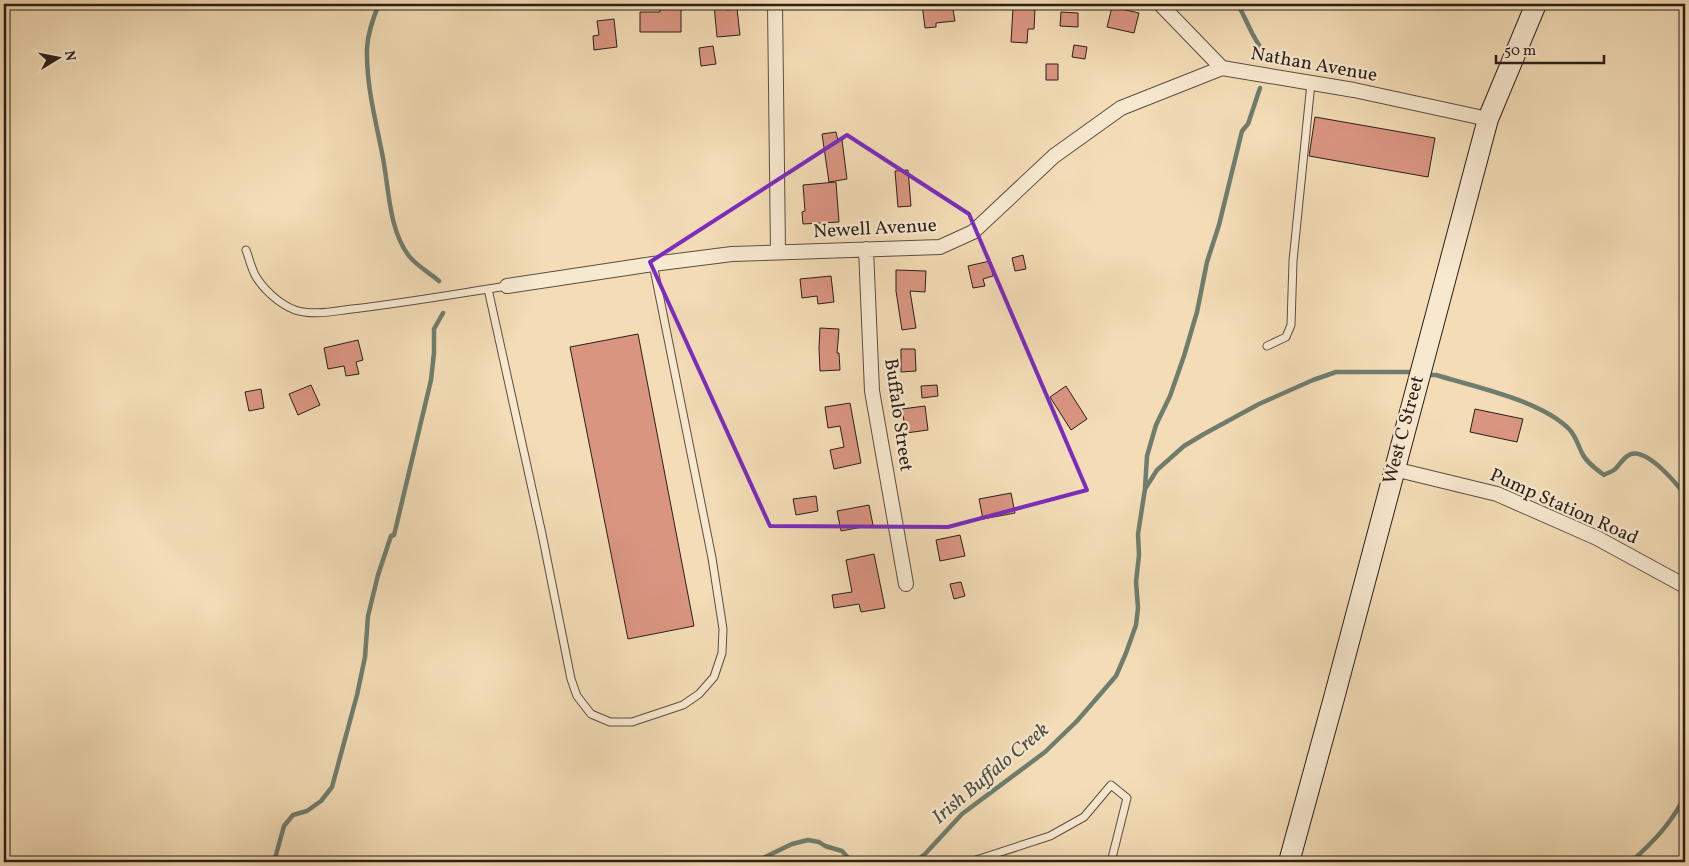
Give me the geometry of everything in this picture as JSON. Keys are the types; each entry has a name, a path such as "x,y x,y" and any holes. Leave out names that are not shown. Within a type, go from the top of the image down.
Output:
{"main road":[{"name":"West C Street","path":"1289,862 1488,119 1536,4"}],"street":[{"path":"775,4 778,252"},
{"name":"Nathan Avenue","path":"1160,4 1222,68 1354,90 1488,119"},
{"name":"Newell Avenue","path":"506,286 732,254 940,247 973,232 1054,156 1121,108 1222,68"},
{"name":"Buffalo Street","path":"866,249 872,391 906,584"},
{"name":"Pump Station Road","path":"1394,469 1497,494 1597,538 1685,586"}],"lane":[{"path":"1267,346 1286,337 1291,325 1293,261 1311,83"},
{"path":"246,250 256,275 265,289 285,305 296,310 317,312 335,310 506,286"},
{"path":"488,289 542,534 571,679 577,696 591,714 610,722 632,722 683,706 699,694 714,677 722,654 723,637 712,558 653,264"},
{"path":"970,862 1050,836 1084,817 1111,785 1127,798 1111,862"}],"highlighted area":[{"path":"847,135 969,214 1087,490 948,527 770,526 650,262"}],"building":[{"path":"726,4 727,10 737,9 740,35 717,37 714,5"},
{"path":"922,4 952,4 955,21 936,23 936,27 925,28"},
{"path":"660,7 681,7 681,32 640,32 640,12 660,12"},
{"path":"1112,7 1139,13 1134,33 1107,27"},
{"path":"1013,8 1035,9 1034,29 1028,29 1027,43 1011,42"},
{"path":"1061,12 1078,13 1078,27 1060,26"},
{"path":"614,19 617,47 594,50 593,36 599,35 597,21"},
{"path":"1074,45 1087,47 1085,59 1072,57"},
{"path":"713,46 716,64 701,66 699,48"},
{"path":"1046,64 1058,64 1058,80 1046,80"},
{"path":"1315,117 1435,138 1428,177 1309,156"},
{"path":"836,132 838,141 842,140 847,179 829,182 822,134"},
{"path":"908,170 911,206 898,207 895,171"},
{"path":"836,182 839,222 803,224 802,212 805,211 803,185"},
{"path":"1023,255 1026,269 1015,271 1012,258"},
{"path":"990,261 993,276 983,279 985,286 973,288 968,266"},
{"path":"896,270 926,271 925,292 910,291 916,328 902,330 896,291"},
{"path":"831,276 834,302 818,304 817,296 802,298 800,279"},
{"path":"820,328 839,329 837,353 839,353 840,370 820,371"},
{"path":"638,334 694,626 628,639 570,347"},
{"path":"358,340 363,360 356,362 359,374 346,376 344,366 328,369 324,348"},
{"path":"901,349 915,349 916,371 901,372"},
{"path":"311,385 320,405 298,415 289,394"},
{"path":"937,385 938,396 922,398 921,386"},
{"path":"1066,386 1087,419 1071,430 1050,397"},
{"path":"261,389 264,408 249,411 245,392"},
{"path":"850,403 861,463 834,469 830,450 844,447 840,426 828,428 825,407"},
{"path":"925,406 928,430 906,433 902,409"},
{"path":"1475,409 1523,419 1517,442 1470,432"},
{"path":"1011,493 1015,513 983,519 979,499"},
{"path":"816,496 818,511 796,515 793,499"},
{"path":"869,505 873,525 841,531 837,511"},
{"path":"960,535 965,556 940,561 936,540"},
{"path":"874,554 885,608 861,612 859,604 834,608 832,595 852,592 846,560"},
{"path":"961,582 965,596 954,599 950,584"}],"waterway":[{"path":"379,4 368,36 367,62 370,90 391,209 402,246 416,263 439,281"},
{"path":"1238,4 1260,47"},
{"path":"1145,488 1147,456 1156,425 1170,396 1184,356 1197,312 1207,262 1219,225 1242,131 1248,124 1260,88"},
{"path":"274,862 284,826 293,815 307,811 321,801 332,787 357,695 365,657 368,616 378,575 391,536 394,535 431,380 434,329 443,313"},
{"name":"Irish Buffalo Creek","path":"915,862 925,854 962,814 1045,752 1077,721 1116,676 1136,625 1138,608 1136,582 1139,555 1138,534 1145,489 1157,470 1184,446 1204,434 1259,404 1313,380 1336,372 1414,372"},
{"name":"Irish Buffalo Creek","path":"1426,375 1436,375 1508,396 1543,411 1570,430 1586,459 1604,475 1614,470 1631,454 1645,457 1661,468 1685,495"},
{"path":"1631,862 1661,832 1685,796"},
{"name":"Irish Buffalo Creek","path":"741,862 763,858 792,844 808,840 842,851 852,862"},
{"name":"Irish Buffalo Creek","path":"615,862 679,859 714,862"}]}
